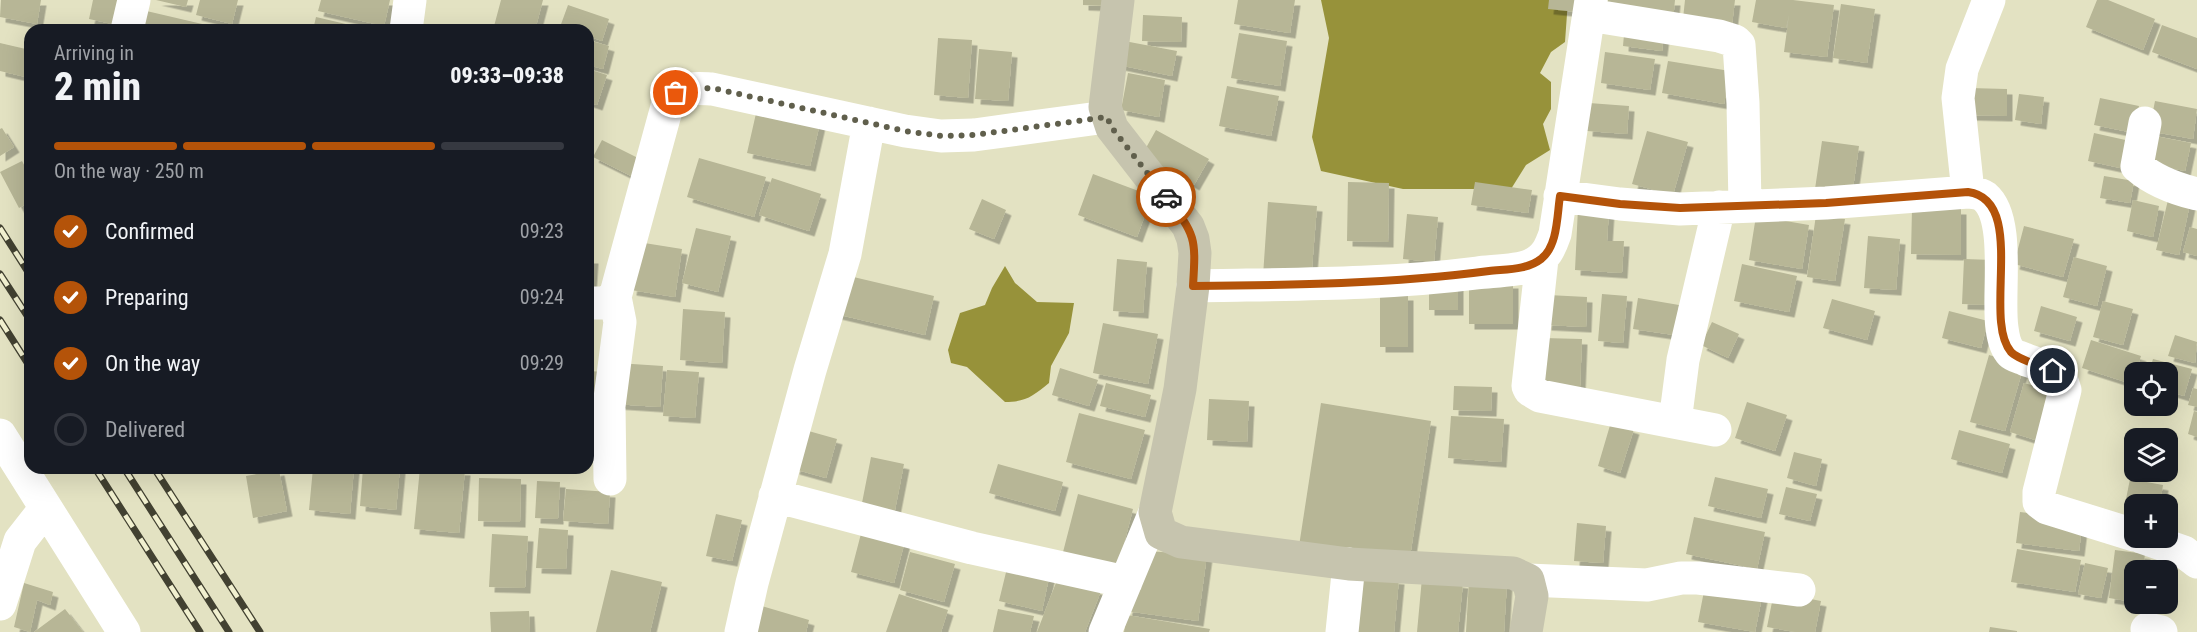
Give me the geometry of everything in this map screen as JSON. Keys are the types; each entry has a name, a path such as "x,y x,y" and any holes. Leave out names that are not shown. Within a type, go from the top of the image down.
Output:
{"street":[{"path":"128,24 134,0"},
{"path":"407,24 410,0"},
{"path":"1105,632 1155,512 1180,389 1195,253 1188,226 1112,128 1107,117 1106,95 1118,0"},
{"path":"1968,192 1958,98 1962,69 1989,0"},
{"path":"1193,286 1322,284 1456,276 1529,266 1542,259 1550,250 1555,234 1590,8 1719,36 1735,41 1739,45 1743,103 1732,207 1683,360 1675,422"},
{"path":"610,479 609,406 620,322 601,300 668,103 676,93 684,89 712,88 915,133 952,136 1107,117"},
{"path":"741,632 775,496 845,254 869,123"},
{"path":"2145,123 2137,166 2172,186 2195,186"},
{"path":"1560,196 1660,208 1826,203 1968,192 1980,194 1987,199 1998,226 2001,245 2001,326 2005,342 2012,354 2053,371 2062,380 2065,390 2039,492 2039,502 2048,508 2124,532"},
{"path":"1542,259 1528,386 1530,390 1540,396 1715,430"},
{"path":"3,445 124,632"},
{"path":"775,496 972,548 1126,582"},
{"path":"0,604 20,541 45,509"},
{"path":"1155,512 1161,533 1181,542 1349,564 1513,573 1528,580 1647,585 1681,578 1698,578 1799,590"},
{"path":"2173,548 2184,552 2197,562"},
{"path":"1342,632 1349,564"},
{"path":"1526,632 1532,596 1528,580"}],"shaded area":[{"path":"1321,0 1568,0 1565,42 1551,52 1540,73 1551,82 1551,109 1543,124 1550,150 1526,165 1511,189 1403,189 1321,171 1312,137 1329,38"},
{"path":"1005,266 1015,283 1037,302 1074,303 1069,333 1051,366 1049,383 1029,397 1005,402 967,367 951,363 948,350 960,313 985,305"}],"building":[{"path":"1,0 41,0 37,24 0,17"},
{"path":"93,0 123,0 117,24 89,19"},
{"path":"156,0 188,0 186,7"},
{"path":"200,0 238,0 232,24 196,15"},
{"path":"321,0 390,0 384,24 318,11"},
{"path":"501,0 543,0 537,24 495,24"},
{"path":"1083,0 1110,0 1109,6 1083,5"},
{"path":"1238,0 1295,0 1290,33 1234,24"},
{"path":"1549,0 1588,0 1587,13 1548,9"},
{"path":"1608,0 1675,0 1673,20 1607,14"},
{"path":"1685,0 1735,0 1731,33 1682,28"},
{"path":"1756,0 1793,0 1834,5 1827,57 1784,52 1789,15 1786,28 1752,22"},
{"path":"2097,0 2108,0 2155,19 2143,50 2086,27"},
{"path":"1841,4 1875,9 1867,63 1833,58"},
{"path":"568,5 609,19 602,41 594,38 594,24 561,24"},
{"path":"138,9 202,24 134,24"},
{"path":"1143,15 1182,17 1181,42 1142,41"},
{"path":"316,17 346,24 314,24"},
{"path":"1625,23 1665,27 1662,51 1623,46"},
{"path":"2162,25 2197,38 2197,69 2152,52"},
{"path":"1239,33 1287,41 1280,86 1231,78"},
{"path":"938,38 972,40 968,98 934,95"},
{"path":"1119,40 1177,51 1172,76 1114,64"},
{"path":"594,42 609,46 603,69 594,67"},
{"path":"0,43 24,49 24,77 0,71"},
{"path":"979,49 1012,52 1008,101 975,99"},
{"path":"1605,52 1655,59 1650,90 1601,83"},
{"path":"1668,61 1730,71 1724,104 1662,93"},
{"path":"594,71 607,75 597,105 594,104"},
{"path":"1128,73 1165,80 1159,117 1121,110"},
{"path":"1227,86 1279,96 1271,136 1219,126"},
{"path":"1969,88 2007,89 2007,116 1968,115"},
{"path":"2019,94 2044,97 2041,124 2015,120"},
{"path":"2100,98 2139,106 2134,133 2094,125"},
{"path":"2155,101 2197,109 2193,139 2149,131"},
{"path":"1589,103 1629,106 1627,134 1587,131"},
{"path":"757,109 820,123 810,166 747,153"},
{"path":"2,128 14,147 0,156 0,129"},
{"path":"1156,130 1209,159 1194,185 1142,155"},
{"path":"1647,131 1688,142 1673,195 1632,184"},
{"path":"2094,133 2130,141 2125,169 2088,161"},
{"path":"2150,135 2191,143 2185,171 2144,163"},
{"path":"602,140 640,159 631,176 594,158"},
{"path":"1822,141 1859,146 1852,195 1815,189"},
{"path":"699,158 766,177 754,217 687,197"},
{"path":"22,161 24,165 24,205 19,208 0,172"},
{"path":"1093,174 1152,196 1137,237 1078,215"},
{"path":"2104,176 2134,181 2130,203 2100,198"},
{"path":"772,178 821,194 809,231 759,215"},
{"path":"1348,182 1389,183 1388,242 1347,241"},
{"path":"1475,182 1532,190 1528,213 1471,205"},
{"path":"982,199 1006,210 994,239 969,229"},
{"path":"2133,200 2159,206 2153,237 2127,231"},
{"path":"2168,200 2190,204 2179,255 2156,250"},
{"path":"1268,202 1317,206 1311,280 1263,276"},
{"path":"1578,208 1609,210 1607,241 1624,241 1622,273 1575,270"},
{"path":"1912,208 1961,209 1961,255 1911,254"},
{"path":"1407,214 1438,217 1434,262 1403,259"},
{"path":"1816,215 1845,219 1835,281 1807,277"},
{"path":"1756,216 1809,225 1802,269 1749,260"},
{"path":"2024,226 2074,239 2063,277 2014,264"},
{"path":"2190,227 2197,229 2197,256 2183,252"},
{"path":"696,228 731,236 718,292 682,283"},
{"path":"1868,236 1900,239 1896,290 1864,288"},
{"path":"638,242 682,249 675,297 631,290"},
{"path":"2074,257 2107,266 2097,306 2063,297"},
{"path":"1117,259 1147,262 1143,313 1113,311"},
{"path":"1964,259 1993,260 1992,305 1962,304"},
{"path":"1742,264 1797,276 1789,312 1734,301"},
{"path":"845,275 934,296 925,335 836,314"},
{"path":"1429,282 1458,282 1458,310 1429,310"},
{"path":"1469,283 1513,283 1513,324 1469,324"},
{"path":"1602,294 1627,296 1623,343 1598,341"},
{"path":"1380,295 1408,295 1408,347 1380,347"},
{"path":"1548,295 1587,297 1586,327 1546,325"},
{"path":"1638,298 1679,305 1674,335 1633,329"},
{"path":"1832,299 1875,311 1867,340 1823,328"},
{"path":"2103,301 2133,309 2123,345 2093,337"},
{"path":"2041,306 2077,317 2070,341 2034,331"},
{"path":"683,309 725,312 722,363 680,360"},
{"path":"1949,311 1988,321 1981,348 1942,338"},
{"path":"1712,322 1739,334 1728,358 1701,345"},
{"path":"1103,323 1158,334 1148,384 1093,373"},
{"path":"2175,335 2197,342 2195,363 2168,356"},
{"path":"1543,338 1582,339 1580,387 1540,385"},
{"path":"2091,340 2141,356 2139,362 2124,362 2124,381 2082,368"},
{"path":"1989,355 2024,365 2005,431 1970,422"},
{"path":"617,363 663,366 660,407 614,404"},
{"path":"2178,365 2192,369 2184,396 2178,394"},
{"path":"1060,368 1098,380 1089,406 1052,395"},
{"path":"667,370 699,372 695,418 663,416"},
{"path":"594,371 606,372 603,417 594,416"},
{"path":"1106,383 1151,395 1145,417 1100,406"},
{"path":"2024,383 2053,391 2039,441 2010,432"},
{"path":"1454,386 1492,387 1491,411 1453,410"},
{"path":"2193,388 2197,389 2197,407 2188,405"},
{"path":"1209,399 1249,401 1247,442 1207,440"},
{"path":"1747,402 1787,415 1775,451 1735,438"},
{"path":"1321,403 1431,421 1409,563 1299,546"},
{"path":"2194,411 2197,412 2197,437 2188,434"},
{"path":"1079,413 1145,430 1131,479 1066,462"},
{"path":"1451,416 1504,419 1501,462 1448,458"},
{"path":"1611,422 1634,429 1620,473 1598,466"},
{"path":"805,430 837,439 826,478 794,469"},
{"path":"1959,430 2010,444 2002,473 1951,459"},
{"path":"1794,452 1822,459 1816,486 1787,478"},
{"path":"871,457 904,464 894,515 861,508"},
{"path":"998,464 1063,482 1055,511 989,493"},
{"path":"280,474 287,511 253,518 246,476"},
{"path":"312,474 353,474 350,514 309,510"},
{"path":"363,474 399,474 396,510 360,506"},
{"path":"419,474 465,474 459,533 414,529"},
{"path":"1715,477 1768,489 1761,518 1708,506"},
{"path":"479,478 521,479 520,522 478,521"},
{"path":"537,481 560,482 558,519 535,518"},
{"path":"2129,482 2163,485 2162,494 2127,494"},
{"path":"1786,487 1817,494 1810,521 1779,514"},
{"path":"566,489 610,492 608,524 563,521"},
{"path":"1078,494 1133,509 1117,570 1062,556"},
{"path":"2020,512 2083,520 2079,551 2016,543"},
{"path":"716,514 742,520 732,561 706,556"},
{"path":"1694,517 1765,532 1757,569 1686,554"},
{"path":"1577,523 1606,526 1603,563 1574,561"},
{"path":"863,526 906,537 894,583 851,572"},
{"path":"539,528 568,530 566,569 536,568"},
{"path":"492,534 528,536 525,588 489,587"},
{"path":"2017,549 2081,560 2075,592 2011,582"},
{"path":"2115,550 2145,554 2144,560 2124,560 2124,600 2109,598"},
{"path":"1146,551 1207,555 1198,621 1126,611"},
{"path":"910,552 955,564 944,602 900,590"},
{"path":"2085,563 2108,568 2101,598 2078,594"},
{"path":"1008,564 1050,573 1042,611 999,601"},
{"path":"611,570 662,582 650,632 596,632"},
{"path":"1059,575 1101,591 1085,632 1037,632"},
{"path":"1356,575 1399,579 1394,632 1350,632"},
{"path":"1422,578 1463,583 1458,632 1417,632"},
{"path":"1469,580 1507,582 1504,632 1466,632"},
{"path":"24,583 53,592 50,605 37,600 30,632 14,627"},
{"path":"1705,586 1762,597 1755,632 1698,622"},
{"path":"1774,592 1821,601 1815,632 1795,632 1767,627"},
{"path":"899,594 948,610 941,632 886,632"},
{"path":"752,603 809,620 806,632 744,632"},
{"path":"65,609 83,632 34,632"},
{"path":"998,609 1034,616 1030,632 993,632"},
{"path":"529,611 530,632 491,632 490,612"},
{"path":"1127,615 1210,629 1209,632 1124,632"},
{"path":"1990,627 2017,631 2017,632 1989,632"}],"railway":[{"path":"0,228 24,266"},
{"path":"0,274 24,311"},
{"path":"0,320 24,358"},
{"path":"99,474 200,632"},
{"path":"128,474 229,632"},
{"path":"158,474 260,632"}],"way so far":[{"path":"676,93 684,89 712,88 905,131 941,136 974,135 1107,117 1112,128 1166,197"}],"route":[{"path":"1166,197 1188,226 1193,239 1195,253 1193,286 1322,284 1456,276 1529,266 1542,259 1550,250 1555,234 1560,196 1620,204 1680,208 1826,203 1968,192 1980,194 1987,199 1998,226 2001,245 2001,326 2005,342 2012,354 2053,371"}]}
